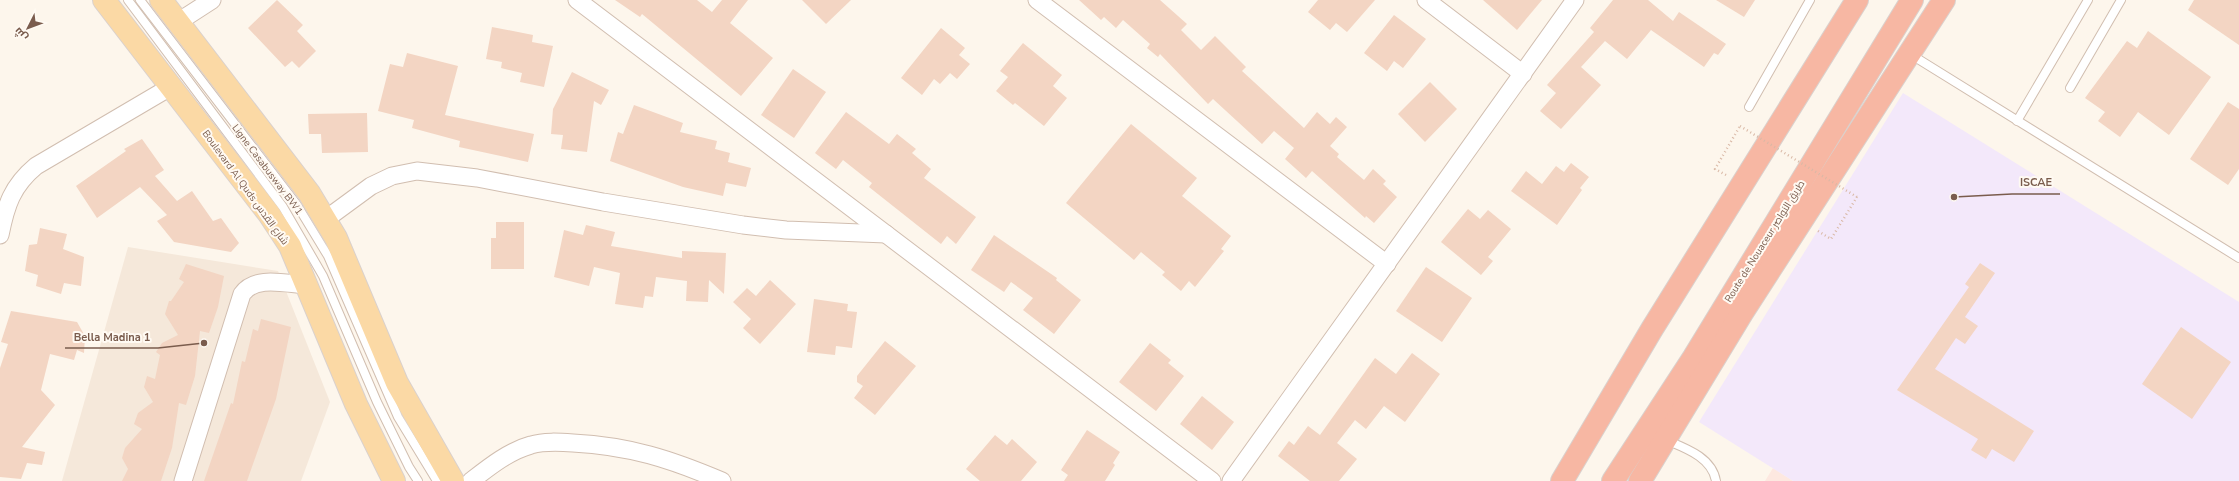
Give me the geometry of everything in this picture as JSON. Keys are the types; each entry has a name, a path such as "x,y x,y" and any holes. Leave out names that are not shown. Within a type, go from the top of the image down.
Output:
{"highway":[{"path":"1562,481 1652,329 1857,0"},
{"name":"Route de Nouaceur طريق النواصر","path":"1613,481 1694,356 1912,0"},
{"path":"1640,481 1746,307 1944,0"}],"main road":[{"name":"Boulevard Al Quds شارع القدس","path":"104,0 172,86 269,214 290,246 356,404 394,481"},
{"path":"162,0 309,193 326,219 397,383 452,481"}],"street":[{"path":"178,22 212,0"},
{"path":"577,0 1212,481"},
{"path":"1037,0 1387,264"},
{"path":"1426,0 1523,74"},
{"path":"1231,481 1575,0"},
{"path":"0,235 8,203 16,185 23,176 36,166 172,86"},
{"path":"326,219 371,186 392,176 418,171 477,178 603,202 743,225 786,230 886,234"},
{"path":"184,481 242,294 245,289 257,282 306,285"},
{"path":"471,481 512,452 531,444 554,442 586,444 633,450 672,460 722,481"}],"lane":[{"name":"Ligne Casabusway BW1","path":"128,0 283,207 323,276 377,402 409,467 418,481"},
{"name":"Ligne Casabusway BW1","path":"140,0 297,205 328,256 398,417 437,481"},
{"path":"1748,107 1810,0"},
{"path":"2018,121 2088,0"},
{"path":"2070,88 2122,0"},
{"path":"1910,54 2239,258"},
{"path":"1665,440 1694,453 1707,462 1715,473 1716,481"}],"path":[{"path":"1715,169 1740,126 1856,197 1831,239"}],"shaded area":[{"path":"1903,93 2239,302 2239,481 1793,481 1699,422"},
{"path":"128,247 278,271 330,402 301,481 62,481"},
{"path":"1773,468 1793,481 1765,481"}],"building":[{"path":"277,0 303,25 297,31 316,51 299,68 292,61 285,67 248,28"},
{"path":"615,0 697,0 712,12 722,0 748,0 730,23 773,58 741,96 642,14 640,17"},
{"path":"802,0 851,0 826,24"},
{"path":"1079,0 1160,0 1187,24 1181,30 1201,50 1215,36 1246,67 1242,71 1304,128 1317,112 1330,124 1336,117 1347,127 1330,146 1339,154 1337,157 1364,180 1373,169 1386,181 1383,184 1397,197 1374,223 1366,216 1365,218 1312,171 1306,178 1285,159 1294,148 1274,131 1262,144 1213,99 1208,104 1160,54 1158,57 1147,48 1150,44 1123,20 1116,28 1104,17 1101,20"},
{"path":"1318,0 1375,0 1347,32 1336,23 1330,30 1308,12"},
{"path":"1483,0 1542,0 1517,30"},
{"path":"1613,0 1648,0 1673,21 1679,12 1726,44 1718,55 1714,53 1704,67 1651,30 1627,59 1605,41 1581,67 1601,85 1561,129 1540,111 1556,93 1547,85 1594,32 1590,28"},
{"path":"1716,0 1755,0 1744,17"},
{"path":"2194,0 2239,0 2239,45 2188,10"},
{"path":"1394,15 1426,39 1403,68 1394,61 1387,71 1364,53"},
{"path":"492,27 533,35 532,42 553,46 544,87 520,82 522,73 501,68 502,62 486,59"},
{"path":"941,28 965,48 959,55 970,64 957,79 950,73 940,84 934,79 922,95 901,78"},
{"path":"2148,31 2211,77 2169,135 2138,112 2120,137 2098,121 2105,112 2085,98 2127,41 2137,48"},
{"path":"1023,43 1062,75 1053,86 1067,98 1044,126 1015,103 1013,105 996,91 1008,77 1000,71"},
{"path":"407,53 458,66 445,115 534,134 528,162 459,147 460,141 412,128 414,120 378,111 390,64 403,67"},
{"path":"793,69 826,92 794,138 761,115"},
{"path":"572,72 609,90 601,105 594,101 587,152 561,149 563,135 551,134 553,109"},
{"path":"1430,82 1457,109 1425,142 1398,114"},
{"path":"2228,102 2239,109 2239,169 2228,185 2190,159"},
{"path":"634,105 683,123 680,132 717,141 715,149 730,153 728,162 751,168 746,187 726,183 723,196 683,187 610,161 618,132 623,134"},
{"path":"846,112 889,144 897,134 916,149 912,153 931,169 924,178 976,217 956,244 947,236 941,244 869,187 872,183 843,160 836,169 815,153"},
{"path":"367,113 368,152 322,153 321,134 309,134 308,114"},
{"path":"1131,124 1197,178 1182,196 1231,236 1221,249 1224,251 1195,287 1189,281 1181,291 1162,275 1165,272 1141,252 1134,260 1066,203"},
{"path":"142,139 164,170 155,176 177,201 192,191 213,221 221,218 239,243 231,252 174,242 157,221 167,215 140,187 97,218 76,186 126,151 124,149"},
{"path":"1571,163 1589,177 1580,188 1582,190 1557,225 1511,191 1526,171 1542,184 1556,166 1564,172"},
{"path":"1468,209 1480,219 1488,210 1511,229 1488,257 1493,261 1481,275 1441,242"},
{"path":"496,222 524,222 524,269 491,269 491,238 496,238"},
{"path":"586,225 615,232 611,246 682,258 682,251 726,253 724,294 709,280 708,302 686,301 687,281 656,277 653,297 645,296 643,308 615,304 620,273 594,267 589,286 554,277 564,230 583,235"},
{"path":"40,228 67,234 63,249 84,257 81,286 64,283 61,294 36,286 38,275 25,271 29,245 37,244"},
{"path":"994,235 1057,278 1056,280 1081,300 1054,334 1023,310 1033,298 1011,282 1004,292 971,270"},
{"path":"1980,263 1995,273 1965,317 1978,326 1965,344 1956,338 1935,369 2034,431 2014,462 1992,449 1986,459 1971,450 1978,439 1897,390 1969,287 1965,284"},
{"path":"186,264 224,276 218,307 209,333 200,331 195,376 186,405 179,403 172,448 161,481 122,481 128,469 122,458 125,448 142,429 134,424 138,413 153,402 144,387 147,376 155,379 160,355 156,352 162,343 178,335 165,314 169,301 171,301 184,282 179,279"},
{"path":"1426,267 1472,298 1442,342 1396,311"},
{"path":"770,280 796,304 760,344 743,328 751,319 733,302 747,288 756,296"},
{"path":"814,299 848,304 847,311 857,312 852,348 836,346 835,355 807,352"},
{"path":"11,311 77,322 85,336 84,353 77,350 74,360 50,354 41,390 55,405 22,447 45,452 42,465 27,463 21,479 0,477 0,368 8,344 1,342"},
{"path":"261,319 291,327 276,399 247,481 204,481 231,403 233,404 242,361 245,362 253,329 258,331"},
{"path":"2181,327 2231,362 2192,419 2142,384"},
{"path":"885,341 916,366 875,415 854,398 863,386 857,382 857,376"},
{"path":"1150,343 1171,360 1168,363 1184,376 1156,411 1119,382"},
{"path":"1412,353 1440,374 1405,422 1384,406 1366,429 1355,420 1337,443 1357,459 1339,481 1310,481 1278,456 1289,441 1294,445 1308,426 1320,435 1375,358 1396,374"},
{"path":"1202,396 1234,422 1212,450 1180,424"},
{"path":"1087,430 1120,452 1113,463 1115,465 1105,481 1064,481 1068,475 1061,470"},
{"path":"995,435 1007,445 1012,439 1037,462 1021,481 980,481 966,469"}],"place":[{"name":"ISCAE","path":"1954,197"},
{"name":"Bella Madina 1","path":"204,343"}]}
